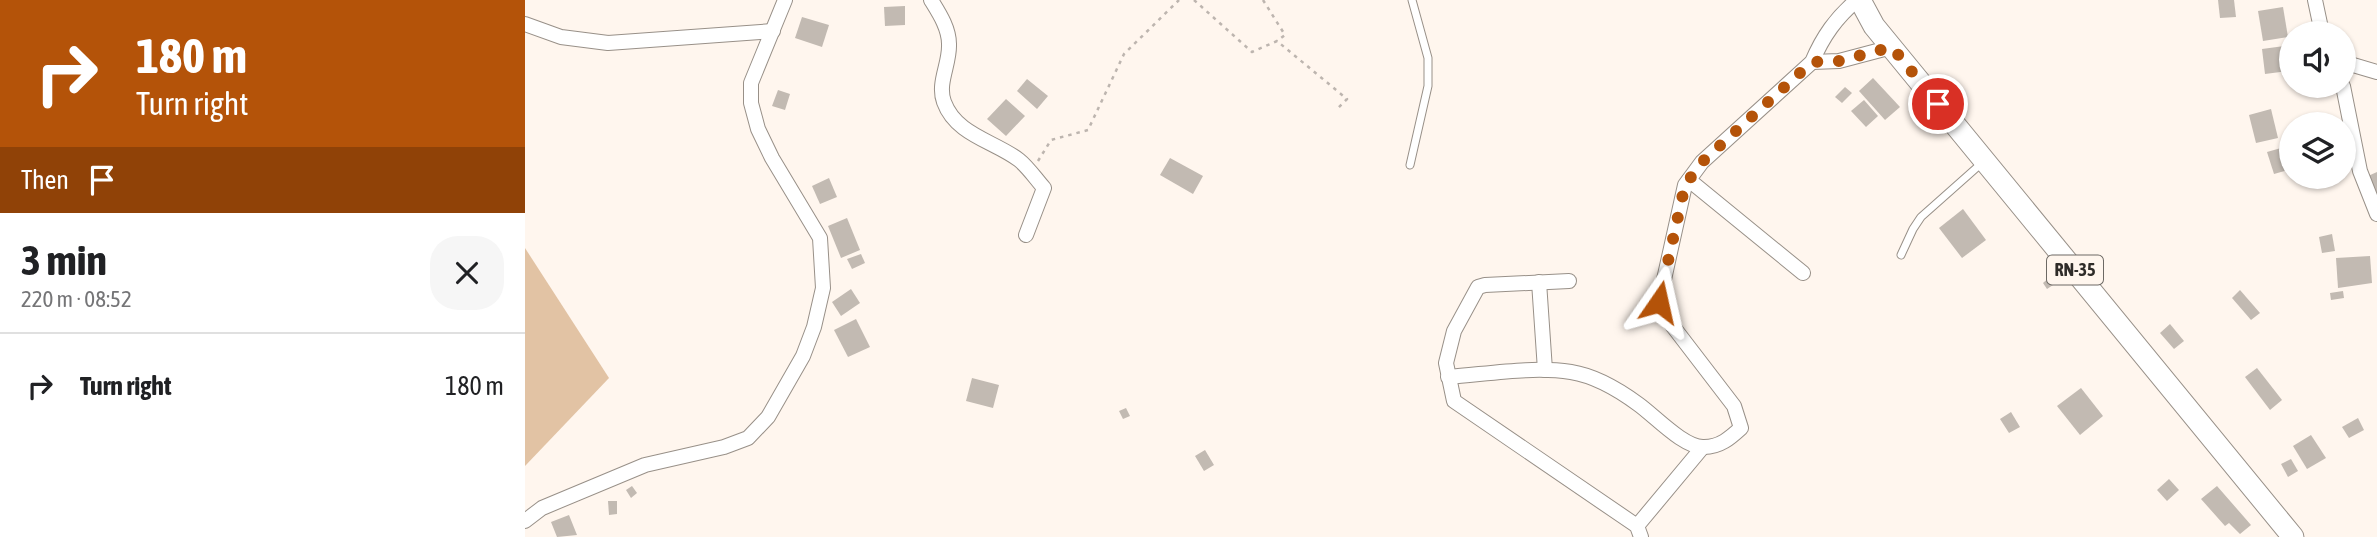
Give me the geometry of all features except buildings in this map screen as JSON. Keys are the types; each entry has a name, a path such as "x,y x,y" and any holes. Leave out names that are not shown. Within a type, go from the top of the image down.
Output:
{"main road":[{"name":"RN-35","path":"1859,0 1874,26 2293,537"}],"street":[{"path":"525,521 542,508 645,465 725,447 748,438 768,416 803,356 814,327 823,288 820,238 767,149 758,130 751,103 751,83 785,0"},
{"path":"931,0 945,25 950,45 942,82 943,101 948,110 954,119 972,134 1019,160 1044,188 1026,235"},
{"path":"1448,377 1545,370 1573,372 1618,389 1685,440 1702,448 1720,444 1741,428 1734,406 1665,316 1659,302 1685,185 1702,162 1812,62 1821,41 1837,17 1859,0"},
{"path":"2315,0 2319,21"},
{"path":"525,24 561,37 608,43 773,31"},
{"path":"1812,62 1839,61 1892,47"},
{"path":"2356,66 2377,72"},
{"path":"2345,98 2360,171 2377,214"},
{"path":"1689,180 1803,273"},
{"path":"1569,281 1485,285 1478,288 1454,331 1446,363 1454,401 1639,532 1702,448"},
{"path":"1539,282 1545,370"}],"lane":[{"path":"1410,165 1428,86 1429,58 1412,0"},
{"path":"1901,255 1921,217 1985,160"}],"path":[{"path":"1030,172 1051,140 1088,130 1124,54 1179,0"},
{"path":"1194,0 1252,52 1277,41 1285,34 1263,0"},
{"path":"1277,41 1347,99 1338,108"}],"shaded area":[{"path":"525,248 609,378 525,466"}],"route":[{"path":"1659,302 1685,185 1702,162 1812,62 1839,61 1892,47 1938,104"}]}
